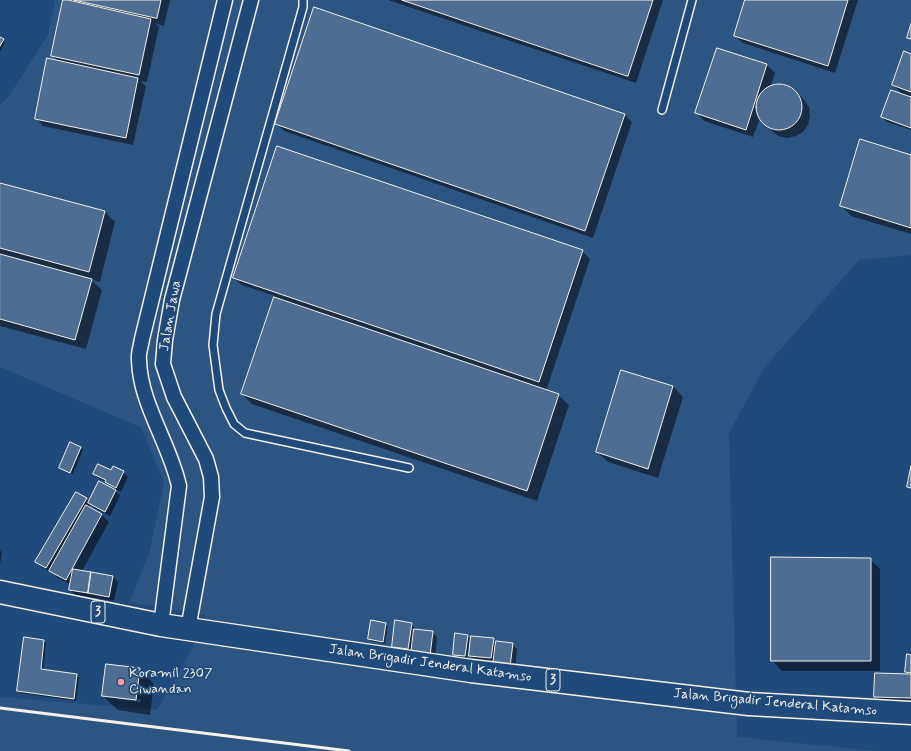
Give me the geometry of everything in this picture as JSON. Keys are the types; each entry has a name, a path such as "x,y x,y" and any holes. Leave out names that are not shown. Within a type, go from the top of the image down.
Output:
{"highway":[{"name":"Jalan Brigadir Jenderal Katamso","path":"0,592 160,625 471,671 749,704 911,713"}],"street":[{"name":"Jalan Jawa","path":"160,625 179,486 176,472 148,401 141,379 138,359 225,0"},
{"name":"Jalan Jawa","path":"188,629 212,497 211,477 206,459 174,397 167,380 163,364 165,340 172,300 251,0"}],"lane":[{"path":"303,0 301,15 216,314 213,345 219,390 234,424 245,433 408,468"},
{"path":"662,110 692,0"}],"shaded area":[{"path":"55,0 911,0 911,255 859,260 764,368 729,433 737,737 877,751 0,751 0,697 157,710 192,649 205,615 130,602 150,550 164,483 142,428 0,367 0,105 9,96 48,35"}],"building":[{"path":"63,0 151,19 139,75 51,56"},
{"path":"74,0 161,0 157,18"},
{"path":"402,0 653,0 628,76"},
{"path":"745,0 848,0 828,66 734,36"},
{"path":"314,7 625,114 585,231 275,124"},
{"path":"911,24 911,39 907,38"},
{"path":"0,37 4,39 0,46"},
{"path":"717,48 767,64 746,130 695,113"},
{"path":"904,51 911,54 911,92 892,85"},
{"path":"47,58 138,78 126,138 35,119"},
{"path":"774,84 784,84 796,90 801,98 801,116 796,124 788,129 774,130 766,127 759,120 756,112 756,102 759,94 766,87"},
{"path":"891,90 911,97 911,128 881,117"},
{"path":"860,139 911,155 911,228 840,206"},
{"path":"277,146 583,250 539,382 233,278"},
{"path":"0,183 105,211 89,272 0,248"},
{"path":"0,254 92,279 75,340 0,319"},
{"path":"274,297 559,394 527,491 241,394"},
{"path":"621,370 673,386 648,469 596,452"},
{"path":"70,442 81,447 70,473 59,468"},
{"path":"98,464 111,470 113,466 124,471 116,488 105,482 106,480 93,474"},
{"path":"911,466 911,488 907,487"},
{"path":"99,481 116,490 105,512 88,503"},
{"path":"76,492 87,498 46,568 35,562"},
{"path":"86,505 102,514 66,580 49,571"},
{"path":"771,557 871,558 871,661 771,661"},
{"path":"73,569 91,572 88,593 69,590"},
{"path":"91,572 113,576 109,597 88,593"},
{"path":"371,620 386,623 383,642 368,639"},
{"path":"395,620 412,623 408,649 392,647"},
{"path":"414,629 433,631 430,656 411,654"},
{"path":"455,633 468,635 465,656 453,655"},
{"path":"471,636 494,638 491,658 469,656"},
{"path":"24,637 44,640 41,669 77,674 74,699 17,691"},
{"path":"496,641 513,643 510,667 493,665"},
{"path":"907,654 911,655 911,673 905,672"},
{"name":"Koramil 2307 Ciwandan","path":"106,664 140,668 136,700 102,696"},
{"path":"875,673 911,674 911,698 874,697"}],"railway":[{"path":"0,708 349,751"}],"place":[{"name":"Koramil 2307 Ciwandan","path":"121,682"}]}
